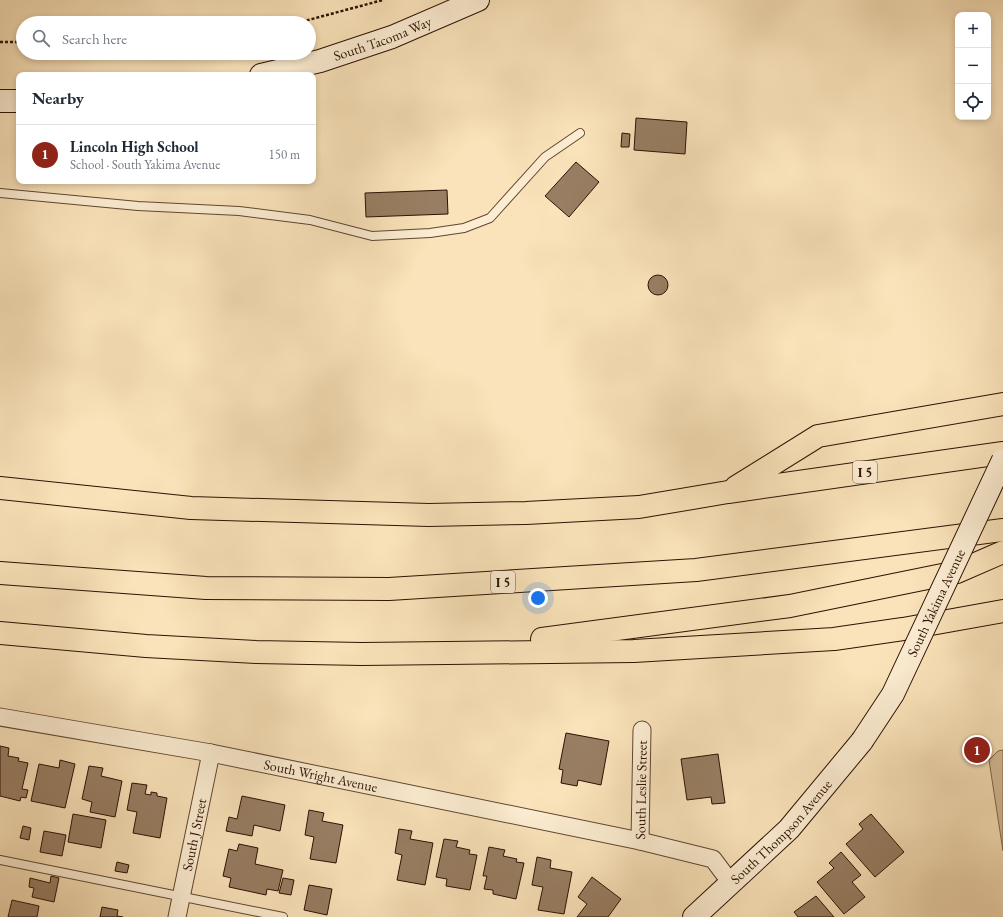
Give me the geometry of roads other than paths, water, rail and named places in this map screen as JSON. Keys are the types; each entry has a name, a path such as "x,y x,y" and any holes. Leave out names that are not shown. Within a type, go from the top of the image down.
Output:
{"highway":[{"path":"728,492 818,436 1003,404"},
{"name":"I 5","path":"0,488 191,508 429,515 526,513 639,507 728,492 1003,453"},
{"name":"I 5","path":"0,573 206,588 389,588 696,570 1003,530"},
{"path":"441,652 790,606 957,572 1003,552"},
{"path":"0,632 146,646 256,652 362,654 634,651 834,638 903,629 1003,611"}],"main road":[{"name":"South Tacoma Way","path":"274,72 320,61 392,37 478,0"},
{"path":"0,101 16,101"},
{"name":"South Yakima Avenue","path":"862,741 893,694 1003,460"},
{"name":"South Thompson Avenue","path":"694,917 789,829 862,741"}],"street":[{"name":"South Wright Avenue","path":"0,717 211,753 640,840"},
{"name":"South Leslie Street","path":"642,730 640,840 713,859 731,883"},
{"name":"South J Street","path":"177,917 211,753"}],"lane":[{"path":"0,193 138,206 239,211 310,220 372,236 430,233 464,228 490,218 545,157 580,133"},
{"path":"0,860 283,917"}],"place":[{"name":"Lincoln High School","path":"977,750"}]}
